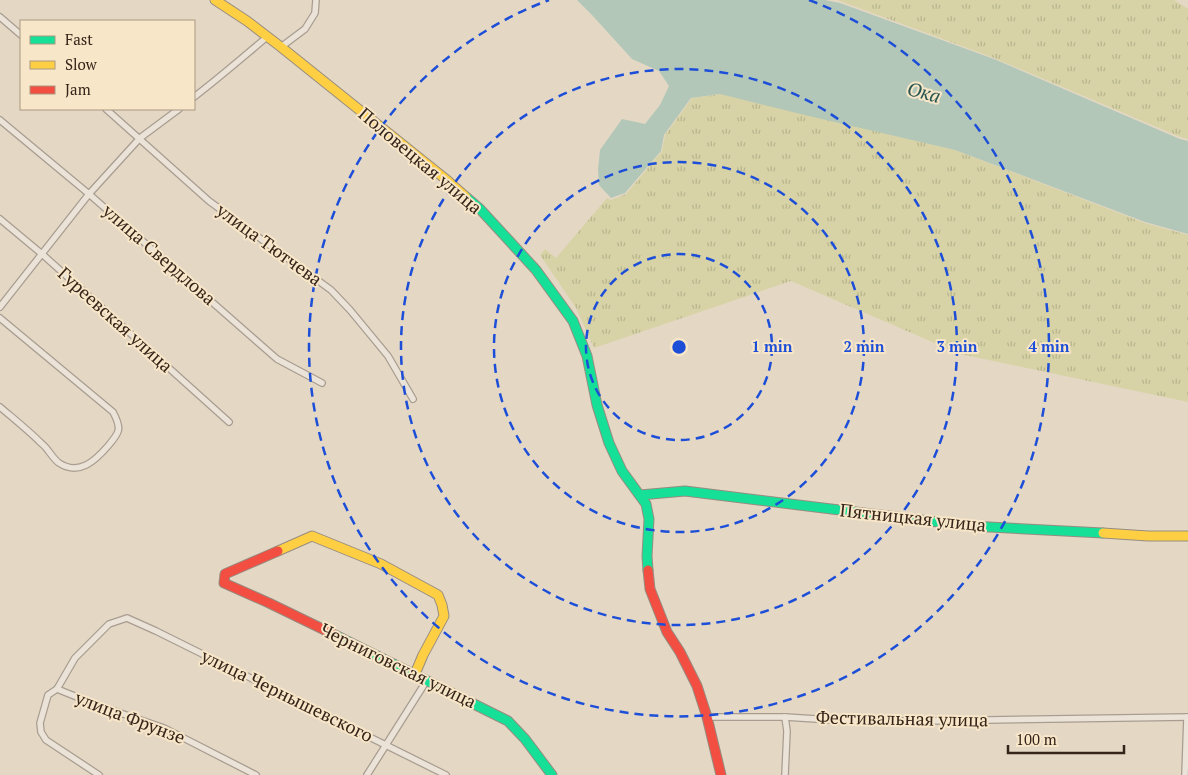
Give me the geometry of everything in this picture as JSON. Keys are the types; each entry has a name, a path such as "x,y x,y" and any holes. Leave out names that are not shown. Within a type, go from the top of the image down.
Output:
{"street":[{"name":"Половецкая улица","path":"215,0 281,47 448,181 480,210 536,270 573,321 587,356 597,405 609,443 622,471 646,504 649,519 647,556 650,589 667,632 680,652 697,686 707,717 721,775"},
{"path":"281,47 305,29 315,12 316,0"},
{"path":"0,17 20,34"},
{"path":"195,96 268,37"},
{"name":"улица Тютчева","path":"107,110 209,201 331,290 388,356 413,399"},
{"path":"0,307 89,194 140,138 178,110"},
{"name":"улица Свердлова","path":"0,120 89,194 277,359 322,383"},
{"name":"Гуреевская улица","path":"0,220 42,254 230,422"},
{"path":"0,318 113,412 119,424 117,435 101,454 86,466 75,469 58,463 44,444 0,407"},
{"name":"Пятницкая улица","path":"640,495 685,491 970,526 1148,536 1188,536"},
{"name":"Черниговская улица","path":"415,674 423,654 444,616 442,605 438,595 381,564 312,536 225,574 224,584 269,603 508,721 525,739 552,775"},
{"name":"улица Чернышевского","path":"57,689 75,658 109,624 127,618 446,775"},
{"path":"367,775 427,680"},
{"path":"57,689 48,695 40,723 41,732 46,740 99,775"},
{"name":"улица Фрунзе","path":"57,689 164,728 256,775"},
{"name":"Фестивальная улица","path":"707,717 785,717 848,721 924,722 1187,717"},
{"path":"785,717 787,731 785,775"},
{"path":"1185,775 1187,717"}],"green space":[{"path":"837,0 1174,0 1188,9 1188,139 994,58"},
{"path":"721,94 955,150 1145,223 1188,235 1188,402 960,354 791,281 594,348 576,308 540,255 545,249 556,258 607,198 611,200 626,194 662,151 665,135 692,98"}],"water":[{"name":"Ока","path":"577,0 825,0 840,3 994,59 1188,141 1188,234 1145,222 955,150 720,94 691,98 664,135 661,151 625,193 611,198 599,185 600,150 622,119 645,124 660,105 669,86 659,71 632,59"}],"traffic: fast":[{"path":"466,197 480,209 536,270 573,321 587,356 597,405 609,443 622,471 646,504 649,519 648,570"},
{"path":"640,495 685,491 970,526 1103,533"},
{"path":"337,636 508,721 525,739 552,775"}],"traffic: slow":[{"path":"215,0 281,47 466,197"},
{"path":"1103,533 1188,536"},
{"path":"278,551 312,536 381,564 438,595 444,616 415,674"}],"traffic: jam":[{"path":"278,551 225,574 224,583 337,636"},
{"path":"648,570 650,589 667,632 680,652 697,686 707,717 721,775"}]}
